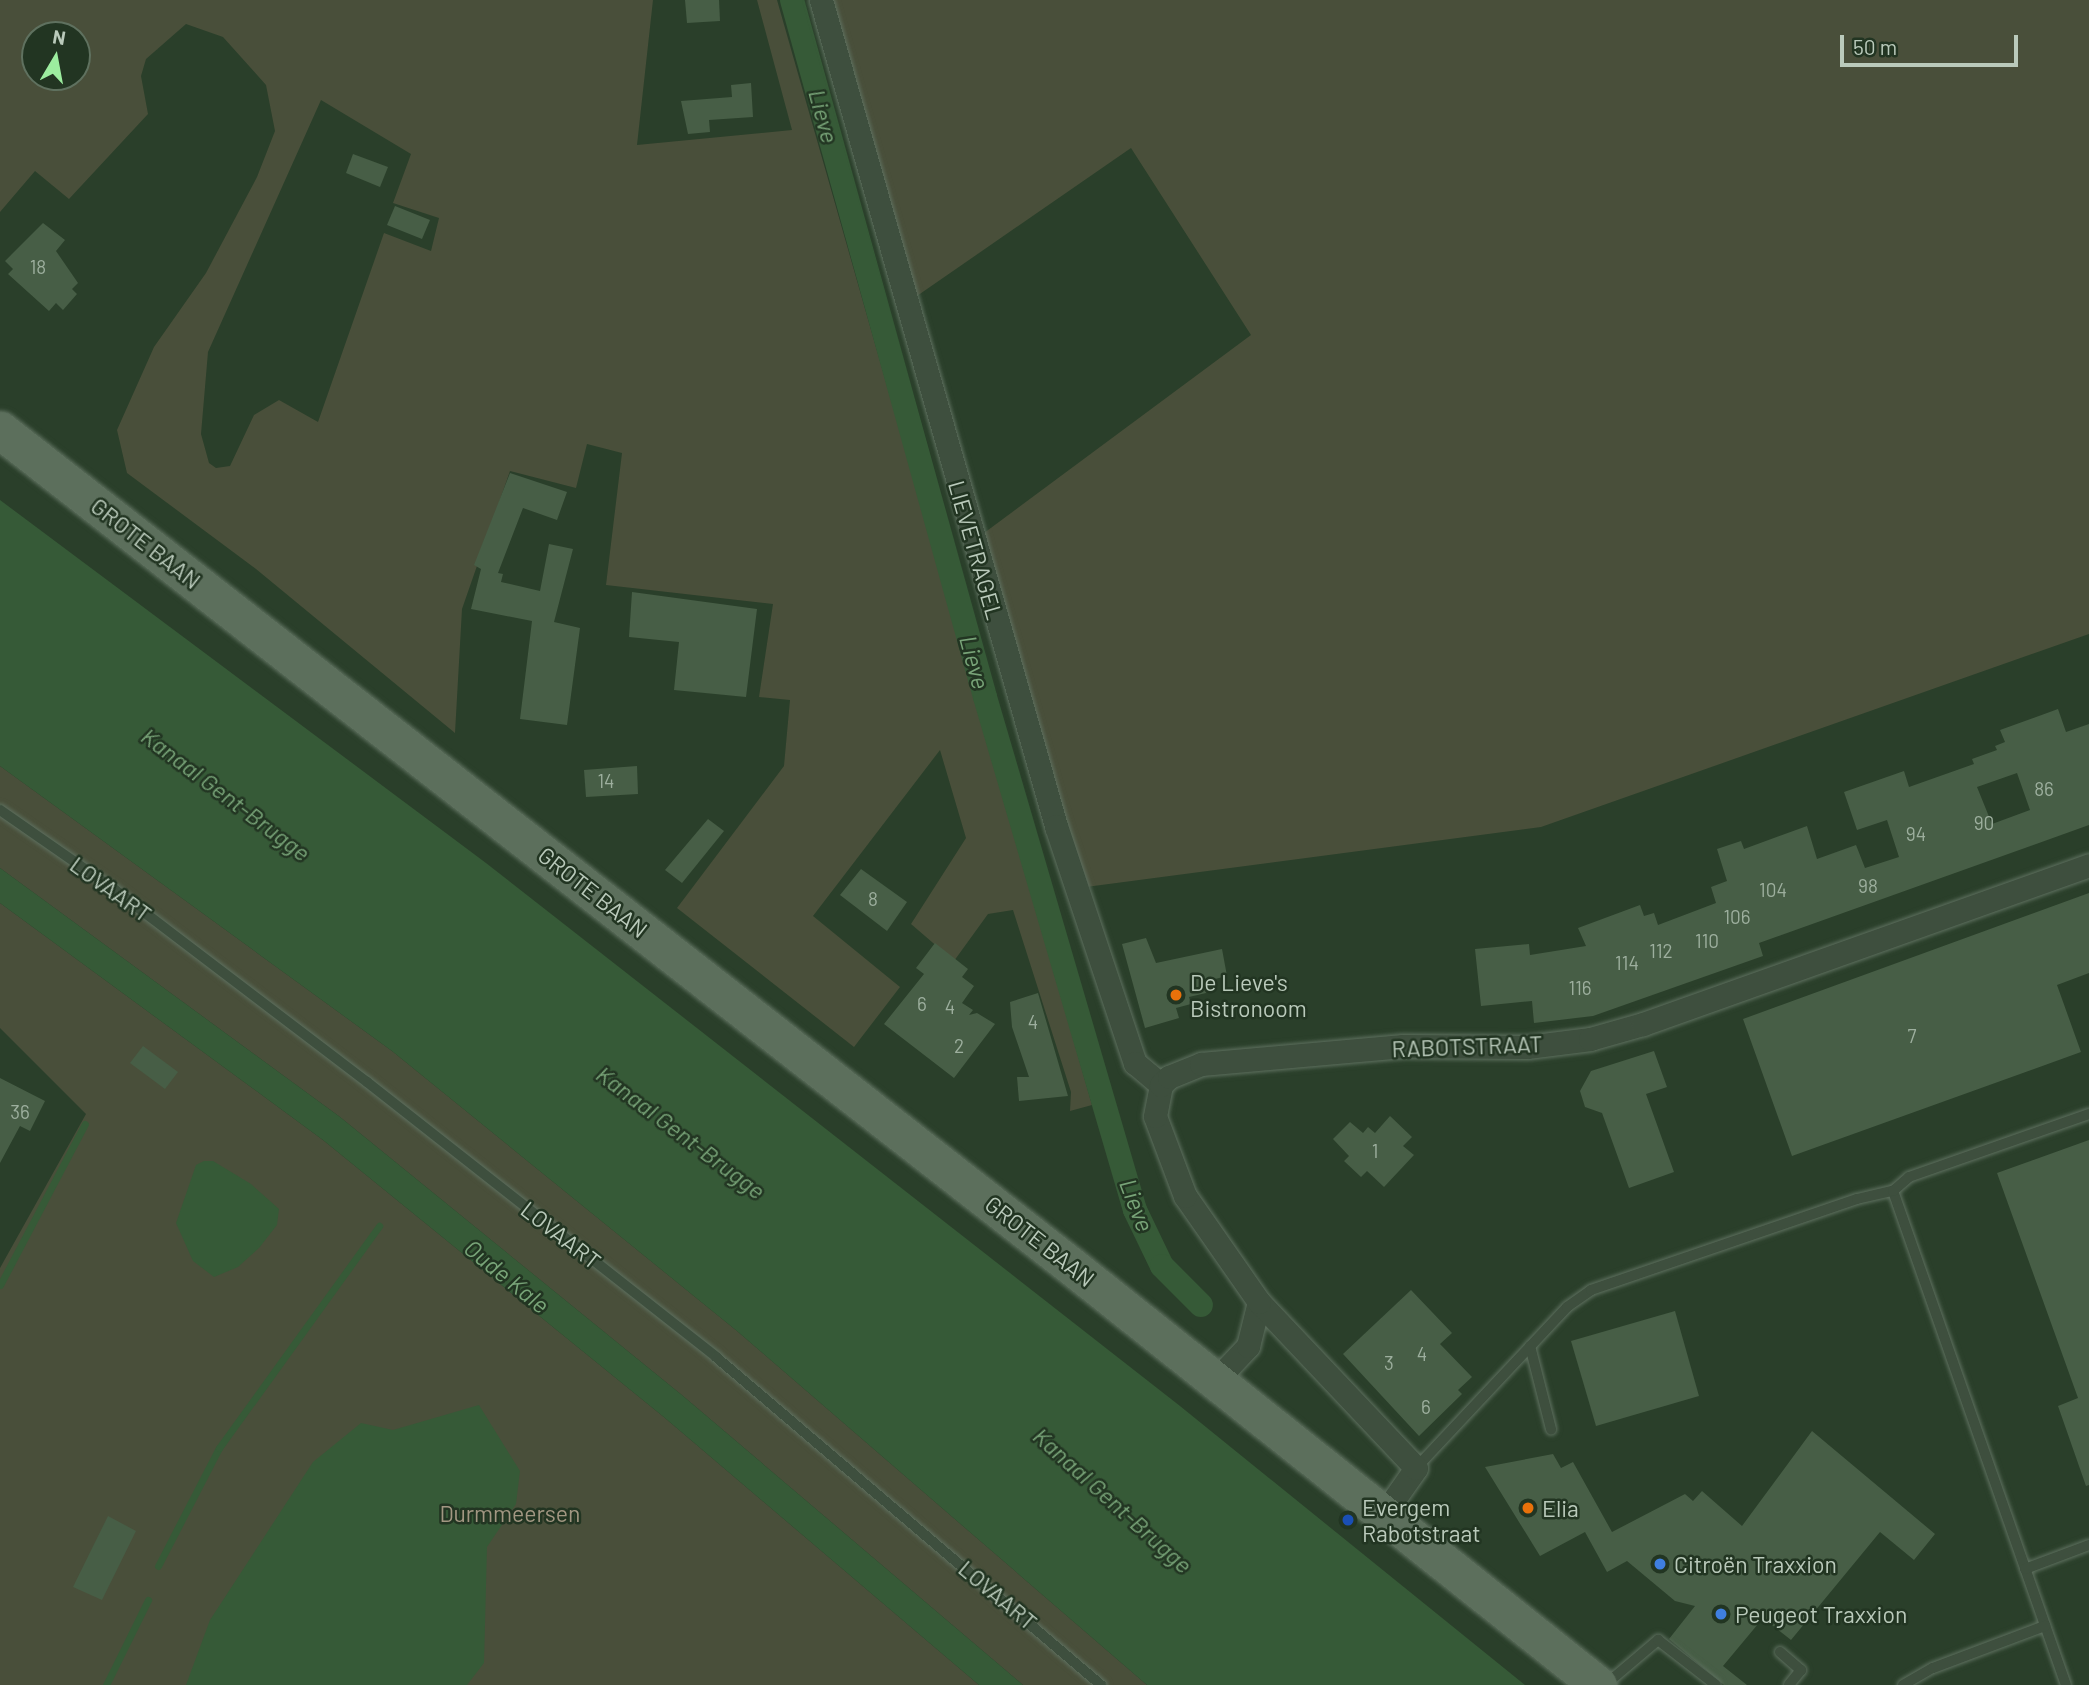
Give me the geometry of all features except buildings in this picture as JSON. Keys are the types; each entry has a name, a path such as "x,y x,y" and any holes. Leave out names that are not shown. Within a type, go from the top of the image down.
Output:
{"main road":[{"name":"GROTE BAAN","path":"0,430 1216,1380 1382,1516 1598,1685"}],"street":[{"name":"LIEVETRAGEL","path":"821,0 1056,826 1135,1063 1161,1085"},
{"name":"RABOTSTRAAT","path":"1161,1085 1181,1070 1201,1064 1403,1046 1527,1047 1590,1039 1643,1024 2089,865"},
{"path":"1161,1085 1155,1116 1177,1181 1259,1302 1416,1468 1382,1516"},
{"path":"1216,1380 1248,1346 1259,1302"}],"lane":[{"name":"LOVAART","path":"0,810 115,890 367,1082 716,1357 1101,1685"},
{"path":"1416,1468 1567,1307 1591,1290 1857,1199 1893,1191 1909,1177 2089,1114"},
{"path":"1893,1191 2066,1685"},
{"path":"1530,1346 1550,1429"},
{"path":"2025,1569 2089,1545"},
{"path":"1903,1685 1933,1668 2045,1626"},
{"path":"1605,1685 1658,1640 1716,1685"},
{"path":"1780,1652 1801,1670 1789,1685"}],"green space":[{"path":"0,0 653,0 637,145 792,130 757,0 777,0 1092,1105 1070,1111 1071,1092 1013,910 988,914 954,961 911,924 966,838 940,750 813,916 900,987 854,1047 677,908 784,766 790,700 759,697 773,604 606,585 622,453 587,444 576,488 510,471 462,609 455,733 256,569 127,473 117,430 154,347 206,273 257,177 275,131 266,85 223,37 186,24 146,59 141,76 148,114 69,199 35,171 0,212","holes":["321,100 411,154 393,203 439,218 431,251 384,233 318,422 279,400 254,415 230,466 216,468 209,463 201,434 208,352"]},
{"path":"827,0 2089,0 2089,634 1541,827 1086,887 980,536 1251,335 1131,148 914,298"},
{"path":"0,766 392,1051 737,1331 1147,1685 1023,1685 683,1396 340,1117 0,868"},
{"name":"Durmmeersen","path":"0,903 323,1140 665,1418 979,1685 0,1685 0,1268 86,1114 0,1028"}],"water":[{"name":"Kanaal Gent-Brugge","path":"0,500 486,863 1180,1406 1525,1685 1147,1685 737,1331 392,1051 0,766"},
{"name":"Oude Kale","path":"0,868 340,1117 683,1396 1023,1685 979,1685 665,1418 323,1140 0,903"},
{"path":"213,1161 251,1184 279,1209 277,1225 259,1248 238,1267 214,1277 193,1261 176,1223 196,1165"},
{"path":"479,1405 520,1471 516,1504 487,1547 484,1663 467,1685 186,1685 210,1620 313,1462 361,1423 393,1430"}],"waterway":[{"name":"Lieve","path":"792,0 985,697 1135,1210 1162,1266 1201,1305"},
{"path":"0,1285 85,1124"},
{"path":"158,1566 219,1448 379,1226"},
{"path":"106,1685 148,1600"}],"place":[{"name":"De Lieve's Bistronoom","path":"1176,995"},
{"name":"Elia","path":"1528,1508"},
{"name":"Evergem Rabotstraat","path":"1348,1520"},
{"name":"Citroën Traxxion","path":"1660,1564"},
{"name":"Peugeot Traxxion","path":"1721,1614"}]}
